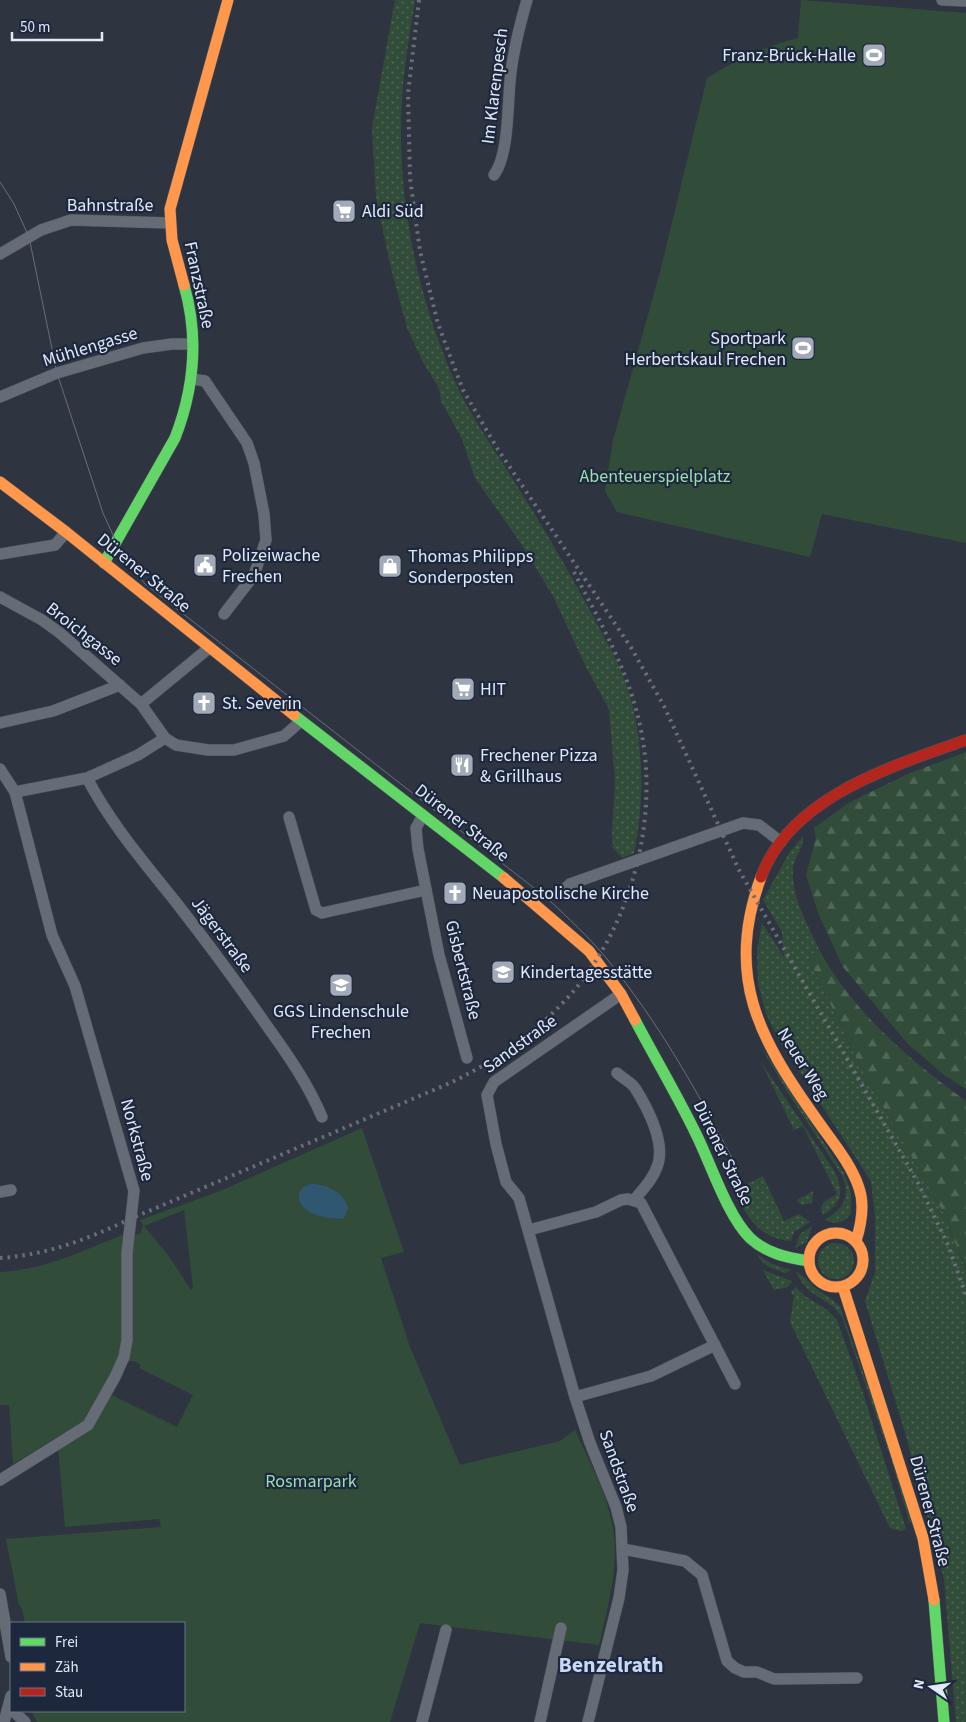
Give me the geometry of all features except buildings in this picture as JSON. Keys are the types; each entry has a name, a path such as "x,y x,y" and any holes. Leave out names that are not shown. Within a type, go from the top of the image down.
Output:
{"main road":[{"name":"Franzstraße","path":"104,563 175,438 183,420 192,379 193,344 190,310 169,223 172,200 228,0"},
{"name":"Dürener Straße","path":"0,482 66,532 301,721 548,913 589,951 622,994 664,1072 744,1233 768,1252 782,1257 809,1261"},
{"name":"Neuer Weg","path":"856,1241 862,1216 859,1188 773,1054 759,1025 744,969 743,944 747,916 762,875 781,842 798,823 842,790 882,771 966,740"},
{"path":"827,1234 842,1234 856,1241 861,1249 863,1268 852,1283 835,1288 820,1283 810,1269 809,1261 814,1245 827,1234"},
{"name":"Dürener Straße","path":"843,1287 923,1538 937,1615 944,1722"}],"street":[{"name":"Im Klarenpesch","path":"494,175 501,166 504,155 511,72 517,34 527,0"},
{"path":"942,0 966,1"},
{"name":"Bahnstraße","path":"0,254 41,230 71,220 169,223"},
{"name":"Mühlengasse","path":"0,398 57,372 143,348 172,344 193,344"},
{"path":"192,379 205,381 247,443 254,463 264,514 266,540 254,575 224,614"},
{"path":"0,554 55,545 66,532"},
{"name":"Broichgasse","path":"0,597 60,632 141,704 164,738"},
{"path":"141,704 209,648"},
{"path":"0,723 53,711 120,685"},
{"path":"15,792 87,778 138,755 164,738 176,745 188,748 234,750 284,736 301,721"},
{"name":"Norkstraße","path":"0,769 15,792 52,934 75,986 134,1192 127,1253 127,1340 124,1357 115,1377 88,1425 0,1480"},
{"name":"Jägerstraße","path":"87,778 104,810 130,847 226,967 292,1062 314,1097 322,1117"},
{"name":"Gisbertstraße","path":"423,814 419,820 416,837 439,955 467,1058"},
{"path":"289,817 316,910 322,913 426,890"},
{"path":"562,892 570,884 737,824 759,825 781,842"},
{"name":"Sandstraße","path":"588,1722 619,1598 624,1570 623,1548 616,1506 590,1443 575,1397 519,1198 506,1182 487,1100 488,1090 494,1082 622,994"},
{"path":"616,1073 634,1086 657,1133 660,1144 658,1163 654,1174 634,1200"},
{"path":"529,1230 596,1212 621,1200 641,1202 735,1384"},
{"path":"575,1397 651,1376 714,1345"},
{"path":"623,1548 685,1561 702,1574 727,1661 735,1668 744,1672 757,1672 774,1678 858,1678"},
{"path":"0,1594 10,1651"},
{"path":"540,1722 561,1628"},
{"path":"422,1722 446,1630"},
{"path":"4,1722 10,1708"},
{"path":"16,1712 24,1722"}],"green space":[{"path":"395,0 415,0 403,88 401,152 408,220 414,254 422,288 443,353 456,384 475,420 545,531 616,660 622,673 635,716 641,762 638,831 634,853 622,858 613,848 615,781 609,709 586,667 553,596 520,542 475,478 462,439 441,401 439,388 423,362 407,328 390,264 376,197 372,128"},
{"name":"Sportpark Herbertskaul Frechen","path":"801,0 966,13 966,543 822,514 810,557 617,512 605,491 613,440 660,272 707,78 751,54 798,38"},
{"path":"966,752 966,1089 944,1075 908,1044 843,967 819,915 806,875 816,838 814,828 850,802 910,773"},
{"path":"803,836 802,845 793,869 793,880 802,912 821,953 812,953 809,959 861,1068 942,1210 966,1270 966,1722 956,1722 944,1579 906,1436 865,1301 875,1272 875,1216 871,1181 782,1045 766,1014 758,983 757,951 762,923 784,957 782,932 763,900 789,853"},
{"path":"812,953 821,953 850,996 886,1035 925,1070 966,1101 966,1269 942,1210 861,1068 809,959"},
{"path":"758,1042 844,1173 851,1193 851,1213 843,1221 836,1223 825,1220 843,1202 846,1191 843,1177 788,1093"},
{"path":"761,1062 838,1179 840,1197 838,1202 823,1215 821,1208 824,1202 837,1194 803,1126 794,1130"},
{"name":"Rosmarpark","path":"362,1128 404,1252 381,1258 410,1347 460,1465 560,1441 575,1430 593,1468 612,1522 615,1549 611,1591 599,1645 420,1623 390,1722 37,1722 32,1712 185,1712 185,1622 25,1622 22,1609 19,1605 6,1539 161,1527 159,1519 65,1527 58,1447 93,1426 110,1394 177,1427 193,1395 139,1368 141,1365 134,1361 126,1361 132,1235 140,1234 143,1226 140,1220 220,1191","holes":["184,1210 193,1287 191,1290 168,1255 144,1226"]},
{"path":"763,1176 784,1221 799,1214 810,1222 794,1232 791,1241 768,1235 760,1229 746,1213 730,1183 741,1187"},
{"path":"813,1191 812,1203 803,1205 799,1203 797,1200"},
{"path":"812,1226 807,1242 795,1248 800,1234"},
{"path":"125,1234 123,1338 116,1364 90,1417 13,1464 9,1405 0,1405 0,1272 49,1263"},
{"path":"836,1243 843,1244 849,1248 853,1254 853,1268 849,1274 843,1278 836,1279 829,1278 823,1274 819,1268 818,1261 819,1254 823,1248 829,1244"},
{"path":"757,1254 772,1264 791,1270 785,1273 773,1268 765,1264"},
{"path":"763,1270 792,1281 787,1287 774,1290"},
{"path":"796,1272 840,1307 893,1458 912,1520 910,1524 891,1459 842,1317 830,1305 812,1293"},
{"path":"796,1287 806,1297 828,1310 837,1320 863,1393 906,1529 901,1531 890,1528 790,1322 794,1296 791,1292"}],"water":[{"path":"311,1184 317,1184 334,1190 343,1198 348,1208 344,1218 320,1216 304,1208 299,1200 300,1192 302,1188"}],"tram line":[{"path":"0,182 14,204 29,237 57,373 103,513 123,557 145,584 548,899 578,928 626,983 662,1035 694,1088 738,1170"}],"railway":[{"path":"419,0 408,94 410,178 420,251 438,324 463,390 497,448 632,649 664,706 739,870 918,1183 948,1245 966,1295"},
{"path":"0,1258 51,1250 99,1233 450,1083 484,1065 530,1033 571,994 593,965 611,933 626,899 637,863 644,826 647,789 645,752 633,698 619,660 574,572"}],"traffic: fast":[{"path":"104,563 175,438 187,401 193,343 189,304 184,285"},
{"path":"294,715 504,878"},
{"path":"635,1020 689,1119 720,1189 742,1228 750,1238 763,1248 785,1256 809,1261"},
{"path":"934,1600 944,1722"}],"traffic: slow":[{"path":"184,285 172,240 170,209 228,0"},
{"path":"0,482 66,532 294,715"},
{"path":"761,877 751,912 746,945 747,975 753,1004 763,1032 777,1060 846,1160 859,1188 862,1208 861,1222 856,1241"},
{"path":"504,878 589,951 621,994 635,1020"},
{"path":"831,1233 841,1233 851,1237 859,1245 863,1260 859,1275 851,1283 841,1287 831,1287 821,1283 813,1275 809,1265 809,1255 813,1245 821,1237 831,1233"},
{"path":"843,1287 923,1538 934,1600"}],"traffic: jam":[{"path":"761,877 775,849 795,825 820,805 847,788 877,773 966,740"}],"place":[{"name":"Franz-Brück-Halle","path":"874,55"},
{"name":"Aldi Süd","path":"344,211"},
{"name":"Sportpark Herbertskaul Frechen","path":"803,348"},
{"name":"Polizeiwache Frechen","path":"205,565"},
{"name":"Thomas Philipps Sonderposten","path":"390,566"},
{"name":"HIT","path":"463,689"},
{"name":"St. Severin","path":"204,703"},
{"name":"Frechener Pizza & Grillhaus","path":"462,765"},
{"name":"Neuapostolische Kirche","path":"455,893"},
{"name":"Kindertagesstätte","path":"503,972"},
{"name":"GGS Lindenschule Frechen","path":"341,985"}],"district":[{"name":"Benzelrath","path":"611,1665"}],"park label":[{"name":"Abenteuerspielplatz","path":"655,476"}]}
